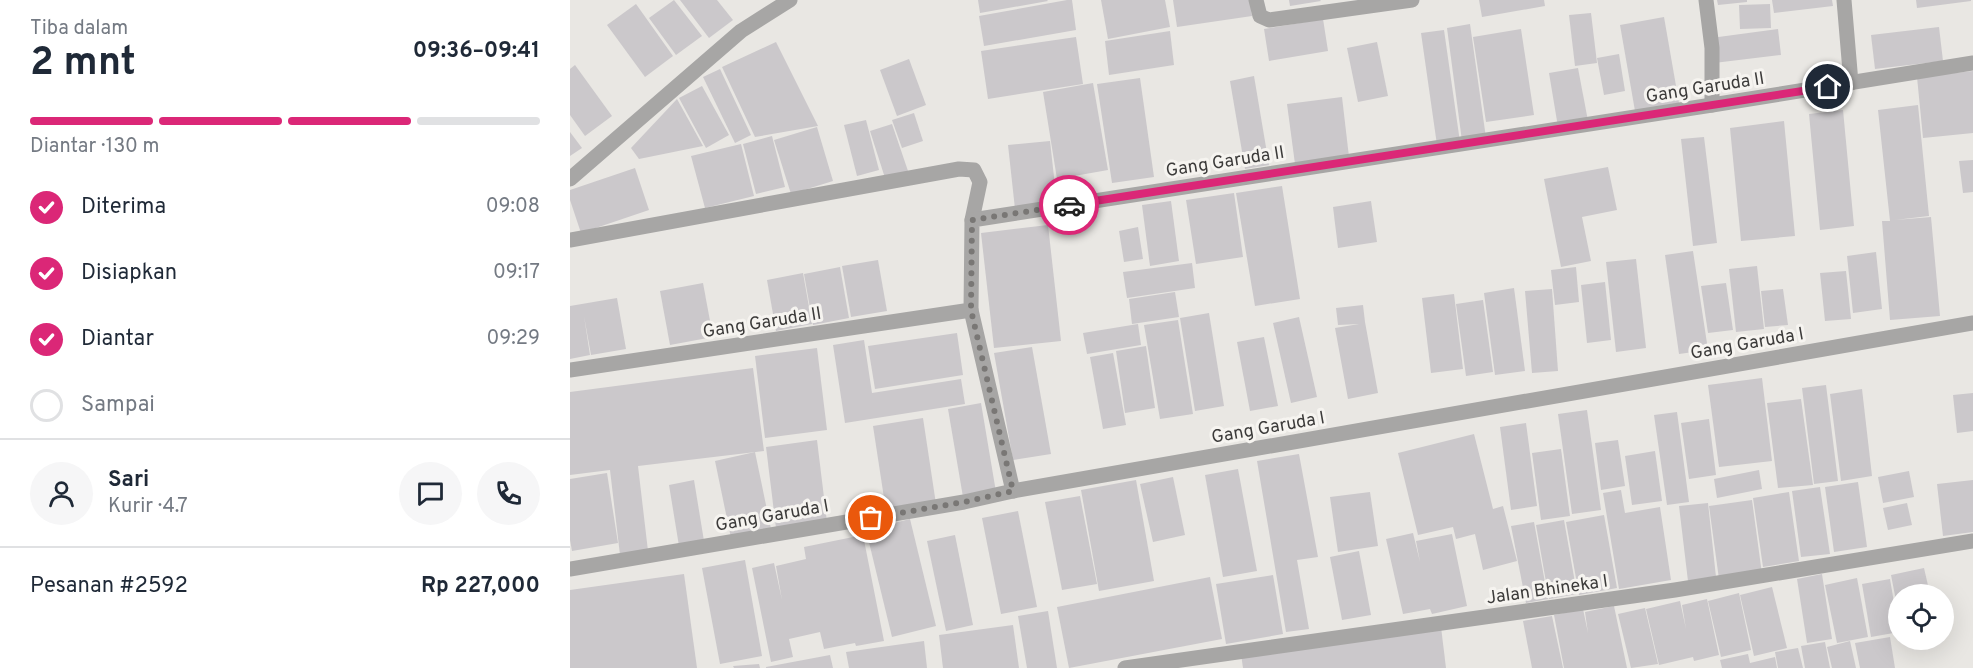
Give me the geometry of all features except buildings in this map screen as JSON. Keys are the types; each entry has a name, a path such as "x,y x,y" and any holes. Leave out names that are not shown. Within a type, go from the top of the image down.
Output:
{"street":[{"path":"570,179 741,31 790,0"},
{"path":"1256,0 1260,16 1269,20 1412,0"},
{"path":"1706,0 1712,48 1712,105"},
{"path":"1844,0 1851,83"},
{"name":"Gang Garuda II","path":"972,220 1973,63"},
{"path":"570,240 959,169 974,170 980,182 972,220 971,310 1013,491"},
{"name":"Gang Garuda II","path":"570,370 971,310"},
{"name":"Gang Garuda I","path":"570,569 964,502 1013,491 1973,323"},
{"name":"Jalan Bhineka I","path":"1125,668 1676,590 1973,541"}],"way so far":[{"path":"871,518 1013,491 971,310 972,220 1069,205"}],"route":[{"path":"1069,205 1828,87"}]}
